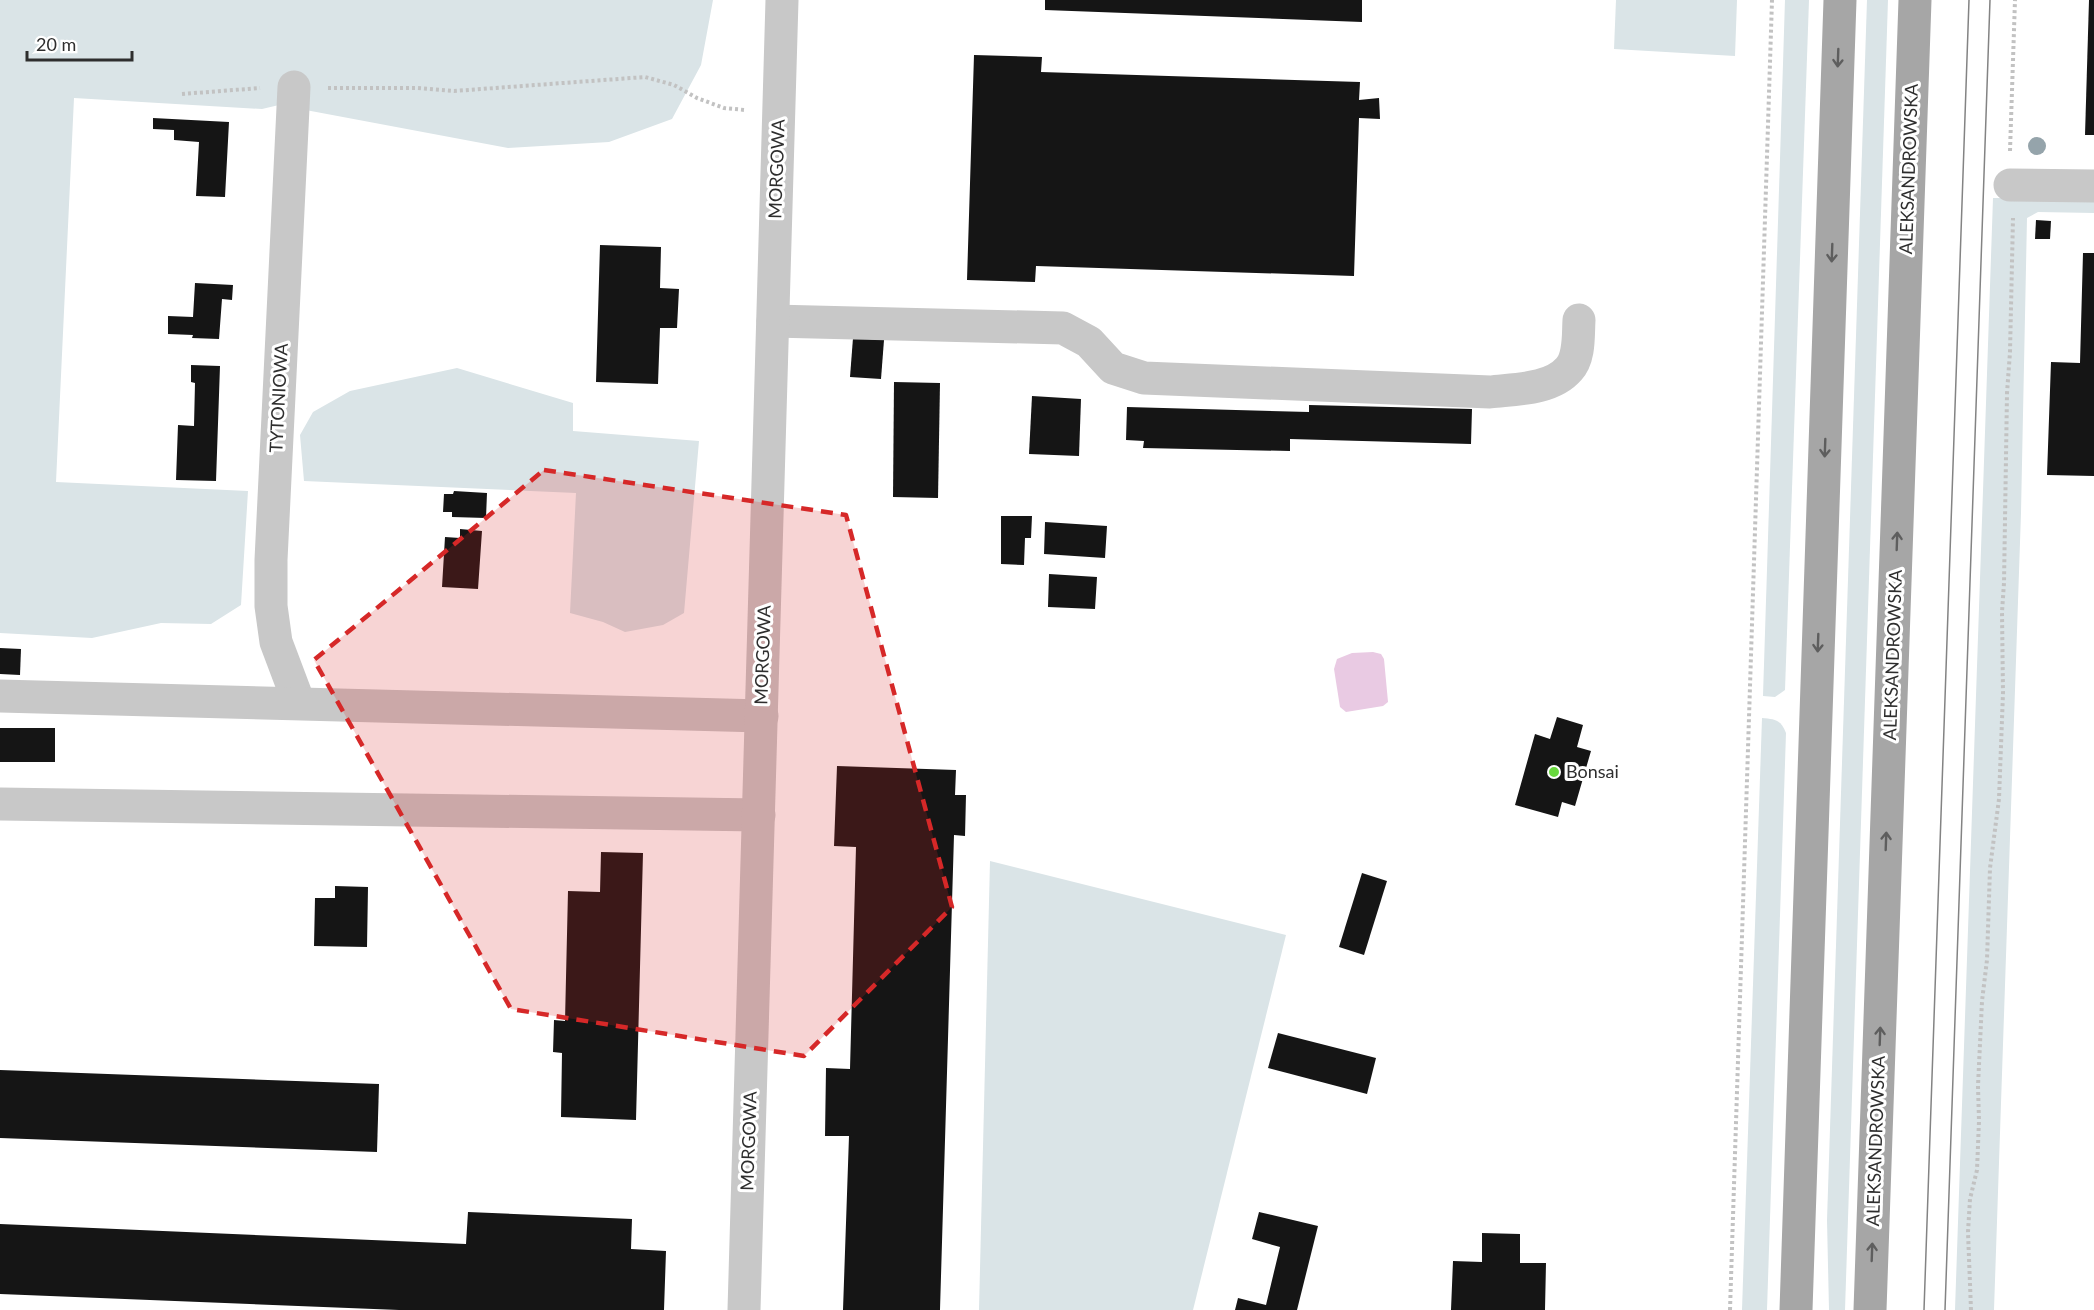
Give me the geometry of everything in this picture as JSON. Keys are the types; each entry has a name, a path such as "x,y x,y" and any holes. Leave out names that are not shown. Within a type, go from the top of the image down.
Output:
{"main road":[{"path":"1796,1310 1840,0"},
{"name":"ALEKSANDROWSKA","path":"1870,1310 1915,0"}],"street":[{"name":"MORGOWA","path":"744,1310 782,0"},
{"name":"TYTONIOWA","path":"294,87 271,560 271,606 276,642 299,703"},
{"path":"2010,185 2094,186"},
{"path":"773,321 1063,328 1089,342 1113,368 1144,378 1490,392 1532,387 1553,380 1570,369 1577,349 1579,320"},
{"path":"0,696 762,716"},
{"path":"0,804 759,815"}],"path":[{"path":"1730,1310 1772,0"},
{"path":"1971,1310 1968,1232 1970,1198 1977,1170 1982,1001 1987,960 1990,868 1999,799 2002,730 2001,654 2005,571 2007,393 2013,255 2010,185 2015,0"},
{"path":"182,94 294,87 417,88 454,91 645,77 674,85 697,98 724,108 779,114"}],"highlighted area":[{"path":"544,470 846,515 952,907 804,1056 511,1009 314,660"}],"shaded area":[{"path":"0,0 713,0 701,65 672,119 609,142 508,148 279,105 262,109 74,98 56,482 248,491 241,605 211,624 161,623 92,638 0,633"},
{"path":"1616,0 1737,0 1735,56 1614,49"},
{"path":"1785,0 1809,0 1785,690 1775,697 1763,696"},
{"path":"1867,0 1888,0 1845,1310 1829,1310 1827,1220"},
{"path":"1993,198 2094,198 2094,213 2038,212 2027,218 2021,513 1994,1310 1955,1310"},
{"path":"457,368 573,403 573,431 699,441 684,613 663,625 625,632 603,622 570,613 576,493 304,481 300,435 313,412 350,391"},
{"path":"1352,653 1381,654 1384,659 1388,702 1383,706 1346,712 1340,707 1334,669 1337,659"},
{"path":"1762,718 1777,721 1786,733 1767,1310 1742,1310"},
{"path":"990,861 1286,935 1193,1310 979,1310"}],"building":[{"path":"1045,0 1362,0 1362,22 1045,10"},
{"path":"2089,0 2094,0 2094,135 2085,135"},
{"path":"974,55 1042,57 1041,72 1360,82 1359,100 1379,98 1380,119 1359,118 1354,276 1036,266 1035,282 967,280"},
{"path":"153,118 229,122 225,197 196,196 199,142 174,140 174,130 153,129"},
{"path":"2036,220 2051,221 2050,239 2035,239"},
{"path":"600,245 661,247 660,288 679,289 677,328 660,328 658,384 596,382"},
{"path":"2083,253 2094,253 2094,476 2047,475 2051,362 2080,363"},
{"path":"195,283 233,285 232,300 222,299 219,339 168,334 168,316 193,317"},
{"path":"853,338 884,340 881,379 850,377"},
{"path":"191,365 220,366 216,481 176,480 178,425 194,426 195,383 191,382"},
{"path":"894,382 940,383 938,498 893,497"},
{"path":"1032,396 1081,399 1079,456 1029,454"},
{"path":"1309,405 1472,409 1471,444 1290,439 1290,451 1143,448 1144,441 1126,440 1127,407 1309,412"},
{"path":"454,491 487,493 486,518 452,517 452,512 443,512 444,494 453,494"},
{"path":"1001,516 1032,516 1031,538 1025,538 1024,565 1001,564"},
{"path":"1045,522 1107,526 1105,558 1044,554"},
{"path":"460,529 482,531 478,589 442,587 445,537 460,538"},
{"path":"1049,574 1097,577 1095,609 1048,607"},
{"path":"0,648 21,649 20,675 0,674"},
{"path":"1557,717 1583,725 1577,747 1591,751 1575,806 1562,802 1558,817 1515,805 1535,734 1550,739"},
{"path":"0,728 55,728 55,762 0,762"},
{"path":"837,766 956,770 955,795 966,795 965,836 954,835 940,1310 843,1310 849,1136 825,1136 826,1068 850,1069 856,847 834,846"},
{"path":"601,852 643,853 636,1120 561,1117 562,1053 553,1052 554,1020 565,1021 568,891 600,892"},
{"path":"1362,873 1387,881 1364,955 1339,947"},
{"path":"335,886 368,887 367,947 314,946 315,898 335,898"},
{"path":"1278,1033 1376,1058 1367,1094 1268,1068"},
{"path":"0,1070 379,1084 377,1152 0,1138"},
{"path":"468,1212 632,1219 631,1249 666,1251 664,1310 399,1310 0,1294 0,1224 466,1244"},
{"path":"1259,1212 1318,1226 1297,1310 1235,1310 1238,1298 1266,1305 1280,1247 1252,1239"},
{"path":"1482,1233 1520,1234 1520,1263 1546,1263 1545,1310 1451,1310 1453,1261 1482,1262"}],"tram line":[{"path":"1924,1310 1969,0"},
{"path":"1945,1310 1990,0"}],"place":[{"name":"Bonsai","path":"1554,772"}]}
